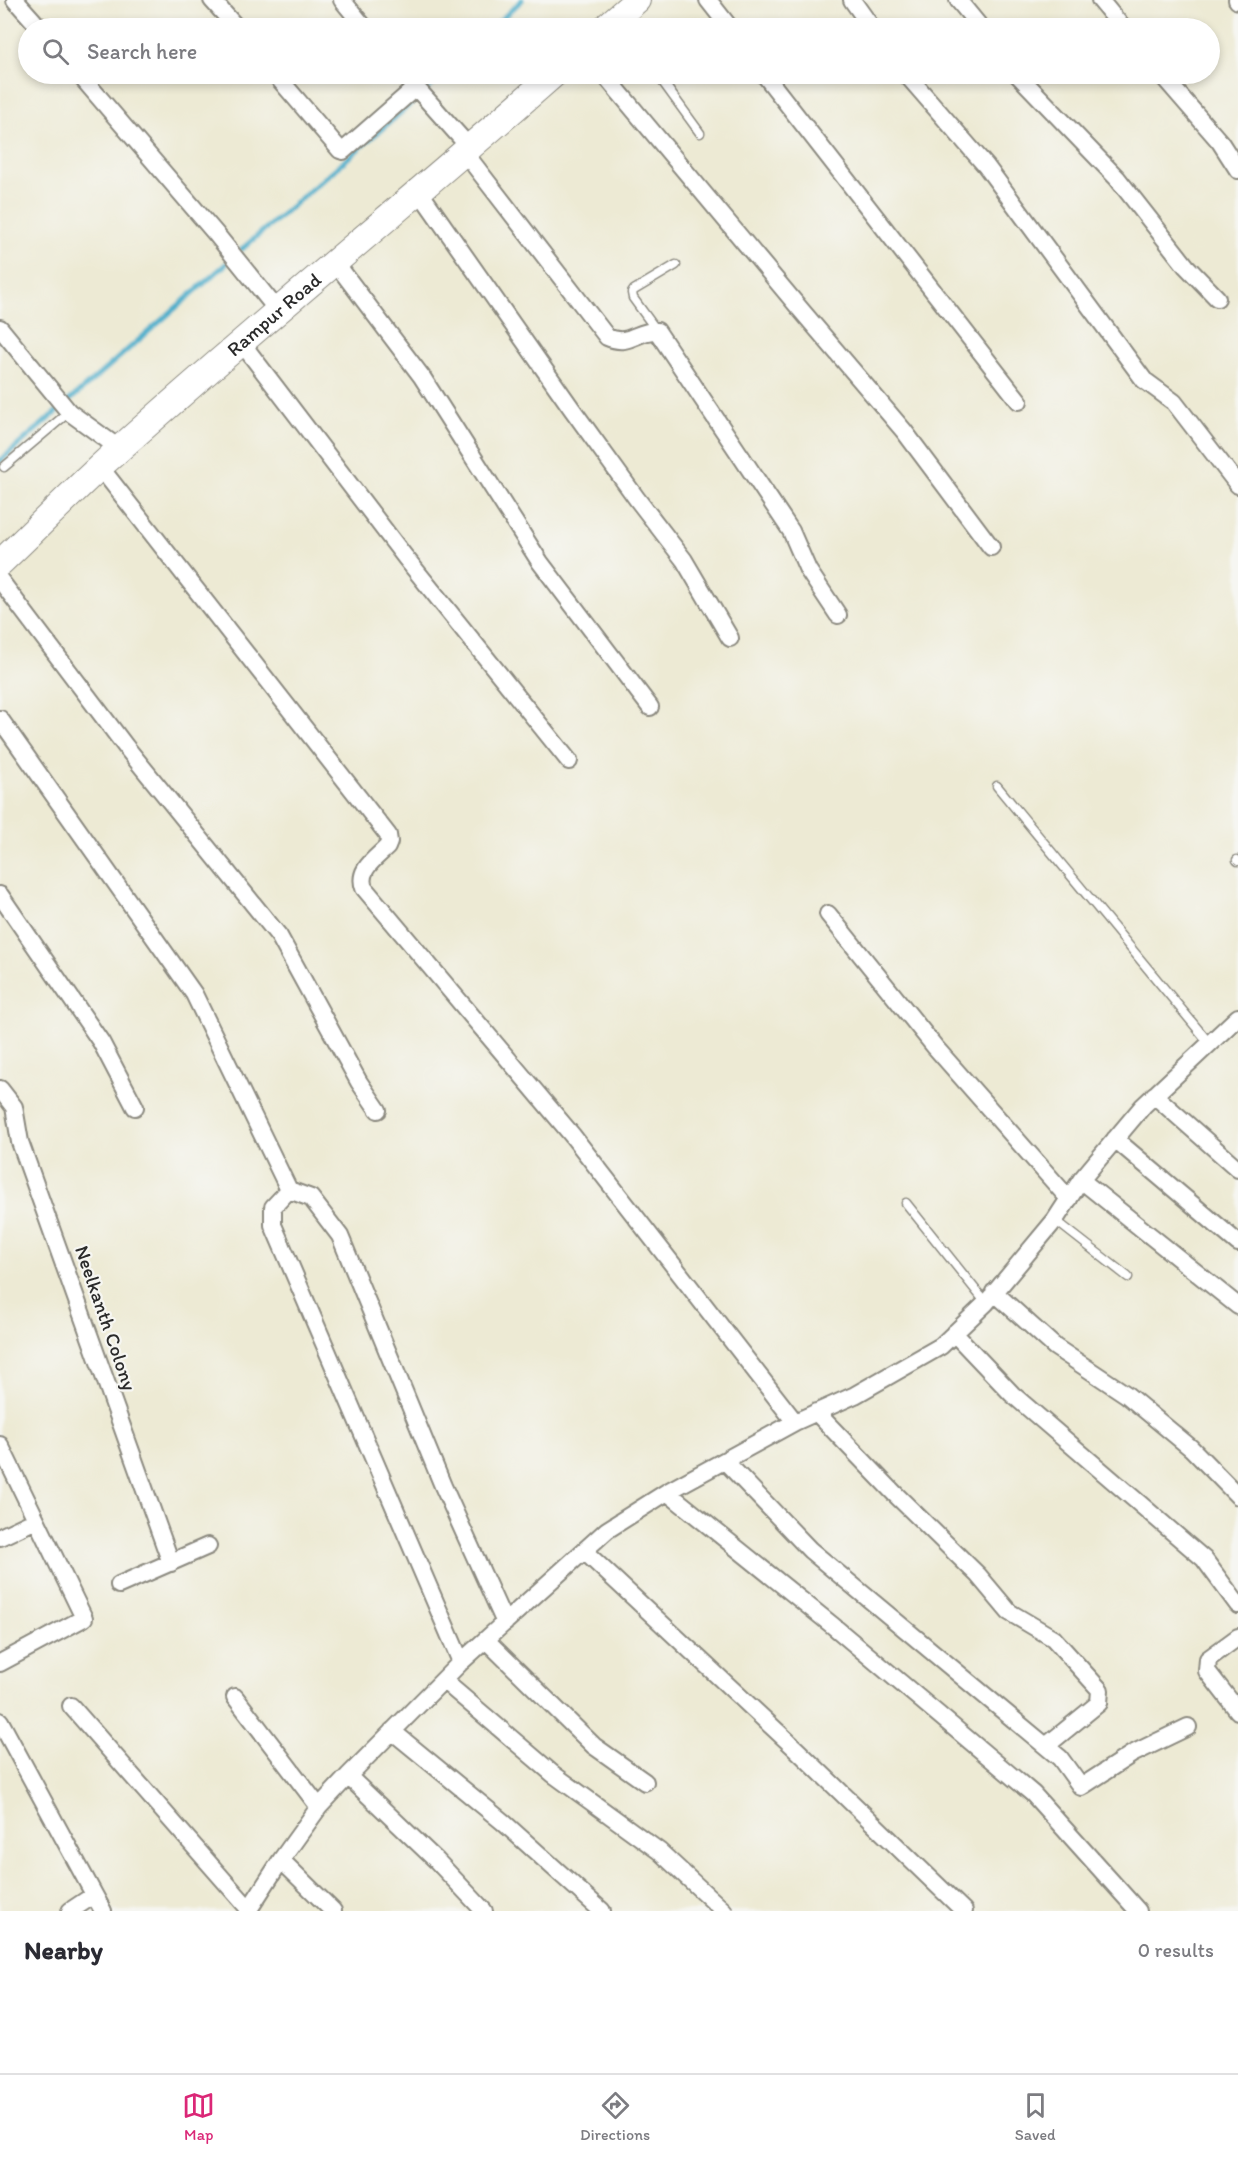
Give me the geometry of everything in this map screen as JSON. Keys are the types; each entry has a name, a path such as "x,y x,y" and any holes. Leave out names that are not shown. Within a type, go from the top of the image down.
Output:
{"main road":[{"path":"619,18 637,0"},
{"name":"Rampur Road","path":"0,563 120,449 278,310 543,84"}],"street":[{"path":"15,0 31,18"},
{"path":"212,0 228,18"},
{"path":"342,0 357,18"},
{"path":"708,0 722,18"},
{"path":"852,0 865,18"},
{"path":"958,0 973,18"},
{"path":"1100,0 1115,18"},
{"path":"88,84 278,310"},
{"path":"284,84 341,151 345,151 416,87"},
{"path":"413,84 468,150 607,337 623,341 650,331 657,332 791,531 808,570 838,615"},
{"path":"612,84 904,431 991,547"},
{"path":"772,84 1019,401"},
{"path":"915,84 986,166 1144,380 1174,402 1238,485"},
{"path":"1027,84 1117,178 1186,266 1217,298"},
{"path":"1170,84 1220,142 1238,171"},
{"path":"420,191 572,409 684,560 730,638"},
{"path":"335,262 422,377 540,562 650,707"},
{"path":"0,328 64,407 120,449"},
{"path":"242,342 405,557 569,761"},
{"path":"100,467 388,835 387,847 364,870 361,879 364,888 573,1135 795,1422"},
{"path":"0,580 126,747 279,936 359,1082 378,1110"},
{"path":"0,719 194,994 289,1190 311,1198 340,1236 443,1486 505,1623"},
{"path":"0,895 101,1042 135,1107"},
{"path":"828,914 935,1047 1069,1199"},
{"path":"71,1706 249,1910 319,1807 348,1776 461,1662 607,1530 667,1492 795,1422 855,1395 941,1346 990,1298 1055,1220 1081,1180 1154,1095 1238,1017"},
{"name":"Neelkanth Colony","path":"0,1089 14,1107 20,1142 171,1563"},
{"path":"1154,1095 1238,1169"},
{"path":"1115,1139 1238,1243"},
{"path":"1081,1180 1238,1306"},
{"path":"289,1190 273,1207 273,1225 461,1662"},
{"path":"990,1298 1055,1347 1127,1395 1191,1448 1238,1496"},
{"path":"954,1333 1012,1394 1204,1559 1238,1605"},
{"path":"816,1412 978,1575 1009,1612 1053,1638 1100,1690 1099,1703 1046,1746"},
{"path":"0,1445 84,1618 0,1663"},
{"path":"724,1461 810,1550 1060,1758 1081,1787 1132,1754 1188,1727"},
{"path":"667,1492 832,1625 1033,1794 1138,1911"},
{"path":"0,1537 36,1520"},
{"path":"119,1586 208,1546"},
{"path":"584,1551 796,1749 964,1911"},
{"path":"1238,1637 1208,1659 1207,1671 1238,1711"},
{"path":"486,1640 594,1746 645,1782"},
{"path":"444,1681 553,1774 659,1851 724,1911"},
{"path":"235,1697 319,1807"},
{"path":"0,1720 103,1911"},
{"path":"392,1731 503,1822 602,1911"},
{"path":"348,1776 437,1861 484,1911"},
{"path":"281,1860 333,1911"},
{"path":"70,1911 94,1895"}],"lane":[{"path":"664,84 700,133"},
{"path":"657,332 633,298 632,293 676,265"},
{"path":"4,467 64,407"},
{"path":"997,786 1066,873 1209,1044"},
{"path":"906,1203 990,1298"},
{"path":"1055,1220 1128,1277"}],"waterway":[{"path":"503,18 522,0"},
{"path":"429,88 433,84"},
{"path":"242,249 413,102"},
{"path":"0,461 226,264"}]}
